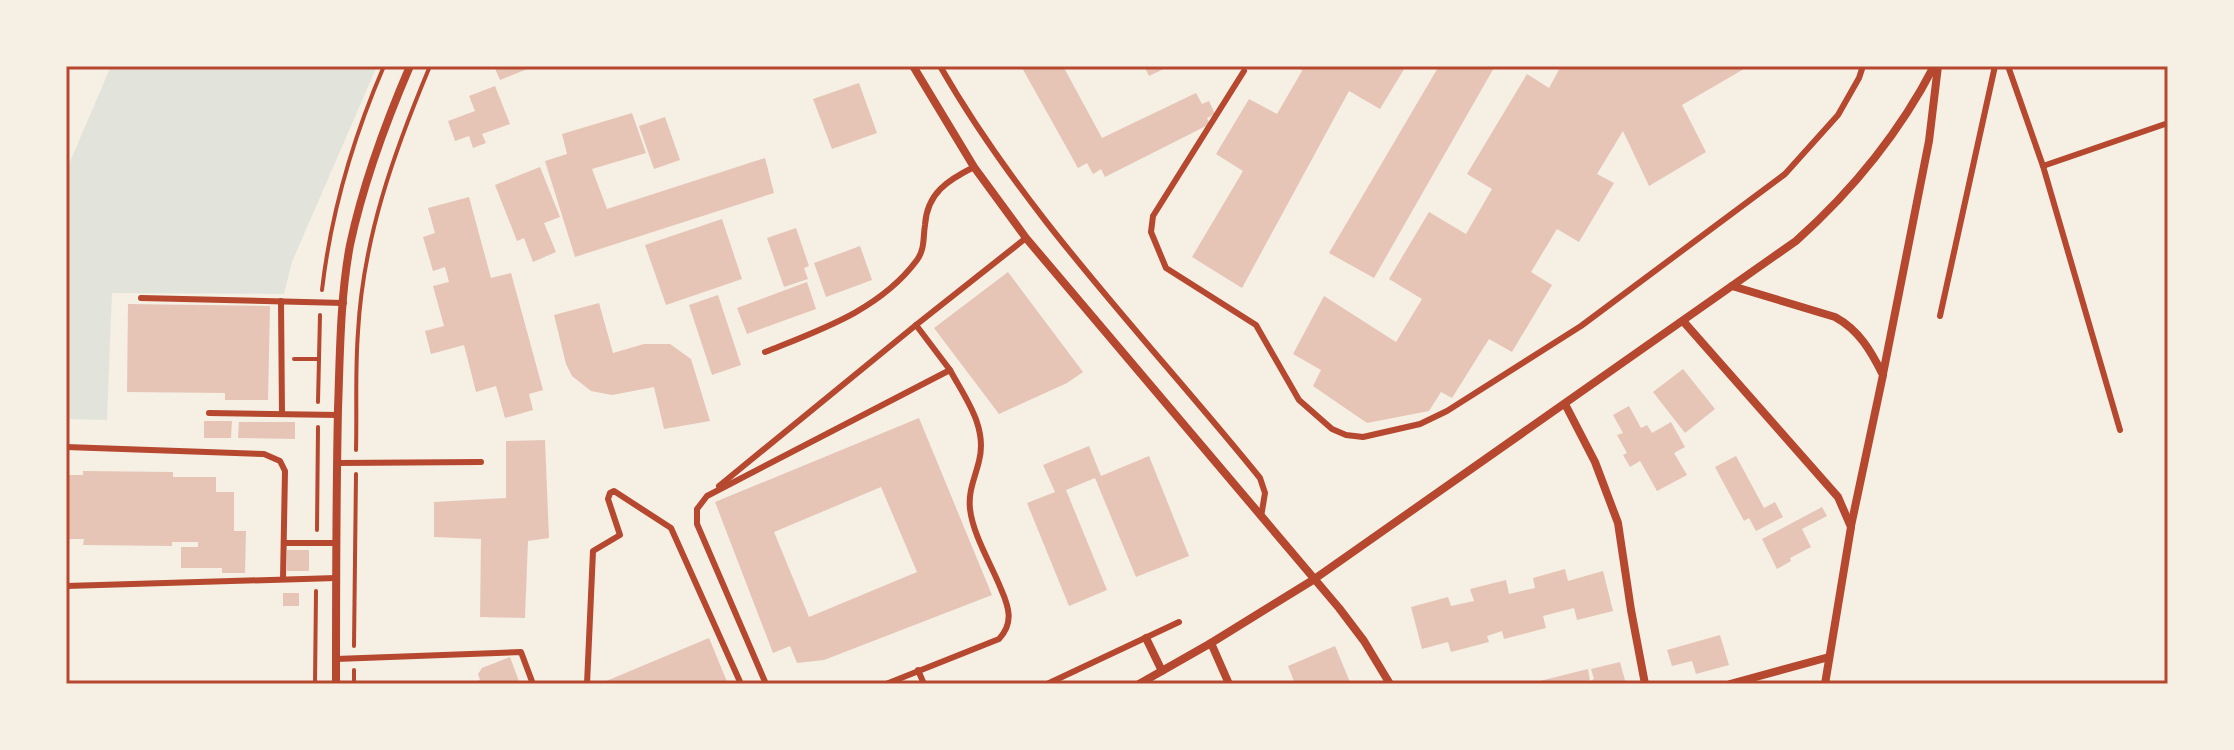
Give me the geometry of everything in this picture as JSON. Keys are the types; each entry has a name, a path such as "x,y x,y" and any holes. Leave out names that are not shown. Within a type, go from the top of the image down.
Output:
{"street":[{"path":"336,684 338,415 350,245 386,121 410,66"},
{"path":"913,66 974,167 1026,238 1356,630 1390,684"},
{"path":"1139,684 1313,580 1796,241 1852,186 1901,124 1936,66"},
{"path":"1825,684 1851,527 1929,141 1936,66"},
{"path":"1732,286 1820,311 1849,325 1871,351 1883,375"},
{"path":"1683,321 1838,497 1851,527"},
{"path":"1565,404 1595,462 1618,523 1645,684"},
{"path":"1146,638 1162,671"},
{"path":"1211,643 1229,684"},
{"path":"1730,684 1829,657"}],"lane":[{"path":"940,66 991,147 1059,238 1260,478 1265,493 1261,517"},
{"path":"1244,71 1153,216 1151,232 1166,268 1256,325 1299,400 1332,429 1363,437 1420,424 1447,411 1581,326 1785,174 1838,115 1863,66"},
{"path":"1940,316 1995,66"},
{"path":"2008,66 2043,166 2120,430"},
{"path":"2043,166 2168,123"},
{"path":"765,352 833,325 878,299 921,254 926,212 941,186 974,167"},
{"path":"766,684 697,524 697,509 707,496 1026,238"},
{"path":"141,298 344,303"},
{"path":"281,301 282,414"},
{"path":"886,684 898,682 918,670 999,639 1009,626 1010,616 972,519 970,487 980,459 980,428 950,370 916,325"},
{"path":"707,496 950,370"},
{"path":"209,413 338,415"},
{"path":"66,447 264,454 275,457 285,471 283,579"},
{"path":"337,463 481,462"},
{"path":"587,684 593,551 620,535 608,499 614,491 671,528 741,684"},
{"path":"284,543 337,543"},
{"path":"66,586 336,578"},
{"path":"1047,684 1179,622"},
{"path":"336,659 521,652 533,684"},
{"path":"918,670 924,684"}],"path":[{"path":"354,684 358,332 369,249 389,169 430,66"},
{"path":"281,359 319,359"}],"shaded area":[{"path":"111,66 377,66 292,262 284,294 112,293 107,420 69,419 66,432 69,366 66,365 66,171"}],"building":[{"path":"494,66 535,66 500,80"},
{"path":"1021,66 1063,66 1102,138 1196,93 1202,104 1209,101 1215,114 1207,118 1210,124 1105,177 1101,169 1093,174 1087,163 1078,168"},
{"path":"1144,66 1170,66 1149,76"},
{"path":"1300,66 1406,66 1380,109 1349,91 1242,288 1192,257 1243,171 1216,154 1249,99 1277,114 1302,71"},
{"path":"1439,66 1495,66 1374,278 1329,253"},
{"path":"1561,66 1749,66 1682,105 1706,152 1649,186 1623,131 1597,174 1614,183 1579,242 1557,229 1531,272 1552,285 1512,352 1489,339 1452,398 1441,392 1429,411 1367,423 1313,386 1321,370 1293,354 1324,296 1396,342 1422,299 1389,279 1429,212 1466,234 1492,189 1467,174 1527,74 1549,88"},
{"path":"859,83 877,133 832,149 813,99"},
{"path":"495,86 510,124 482,134 486,143 473,148 469,136 455,141 448,121 475,111 469,96"},
{"path":"632,113 646,153 592,169 607,209 765,158 774,193 575,257 545,161 567,154 562,134"},
{"path":"665,117 680,160 654,169 639,126"},
{"path":"540,167 560,217 544,223 556,252 533,262 524,238 517,241 495,185"},
{"path":"469,197 491,278 511,273 543,390 529,394 533,410 505,418 496,386 476,392 464,345 431,354 425,331 444,326 433,286 449,282 445,267 433,271 423,237 435,233 428,208"},
{"path":"722,219 742,279 666,305 645,245"},
{"path":"796,228 809,266 804,268 808,279 784,287 767,238"},
{"path":"860,246 872,280 826,297 814,263"},
{"path":"1008,272 1083,372 1067,383 999,414 934,328"},
{"path":"807,282 816,309 747,334 737,308"},
{"path":"718,295 741,365 712,375 689,305"},
{"path":"599,303 613,353 644,344 670,344 691,359 710,421 664,429 654,387 612,395 591,391 572,376 554,315"},
{"path":"128,304 270,306 268,400 225,400 225,393 127,392"},
{"path":"1683,369 1715,409 1685,433 1653,392"},
{"path":"1629,406 1641,428 1647,425 1652,433 1671,422 1685,447 1674,453 1687,475 1657,491 1640,461 1630,467 1623,455 1627,453 1617,435 1623,433 1613,415"},
{"path":"919,418 992,595 824,660 797,663 790,646 773,653 715,502","holes":["881,487 917,572 809,617 774,532"]},
{"path":"204,421 232,421 231,438 204,438"},
{"path":"239,422 295,422 295,439 238,438"},
{"path":"545,440 549,538 528,541 525,618 480,617 481,539 434,537 434,502 506,498 506,441"},
{"path":"1089,446 1101,476 1149,456 1189,556 1136,577 1095,478 1066,490 1107,590 1069,606 1027,503 1055,492 1043,465"},
{"path":"1736,456 1764,508 1775,502 1783,517 1756,531 1749,518 1744,521 1715,467"},
{"path":"83,471 173,472 173,477 216,477 216,492 234,492 234,531 246,531 245,573 222,573 222,568 181,568 181,547 198,547 198,542 172,542 172,546 83,545 84,539 66,539 66,475 83,475"},
{"path":"1822,507 1827,516 1802,529 1811,547 1777,569 1762,539"},
{"path":"287,550 309,550 309,571 287,571"},
{"path":"1565,569 1568,581 1603,571 1613,611 1577,620 1574,608 1543,616 1546,628 1504,639 1502,631 1487,636 1489,642 1451,652 1448,642 1422,649 1411,607 1448,597 1451,606 1474,601 1470,589 1506,580 1509,594 1535,588 1533,578"},
{"path":"283,593 299,593 299,606 283,606"},
{"path":"1720,635 1729,665 1696,674 1692,661 1672,666 1667,650"},
{"path":"709,638 728,684 599,684"},
{"path":"1335,646 1350,682 1295,684 1288,666"},
{"path":"510,657 520,684 471,684 480,680 478,674 482,668"},
{"path":"1620,662 1626,684 1541,684 1540,681 1588,669 1590,681 1594,679 1591,669"}]}
